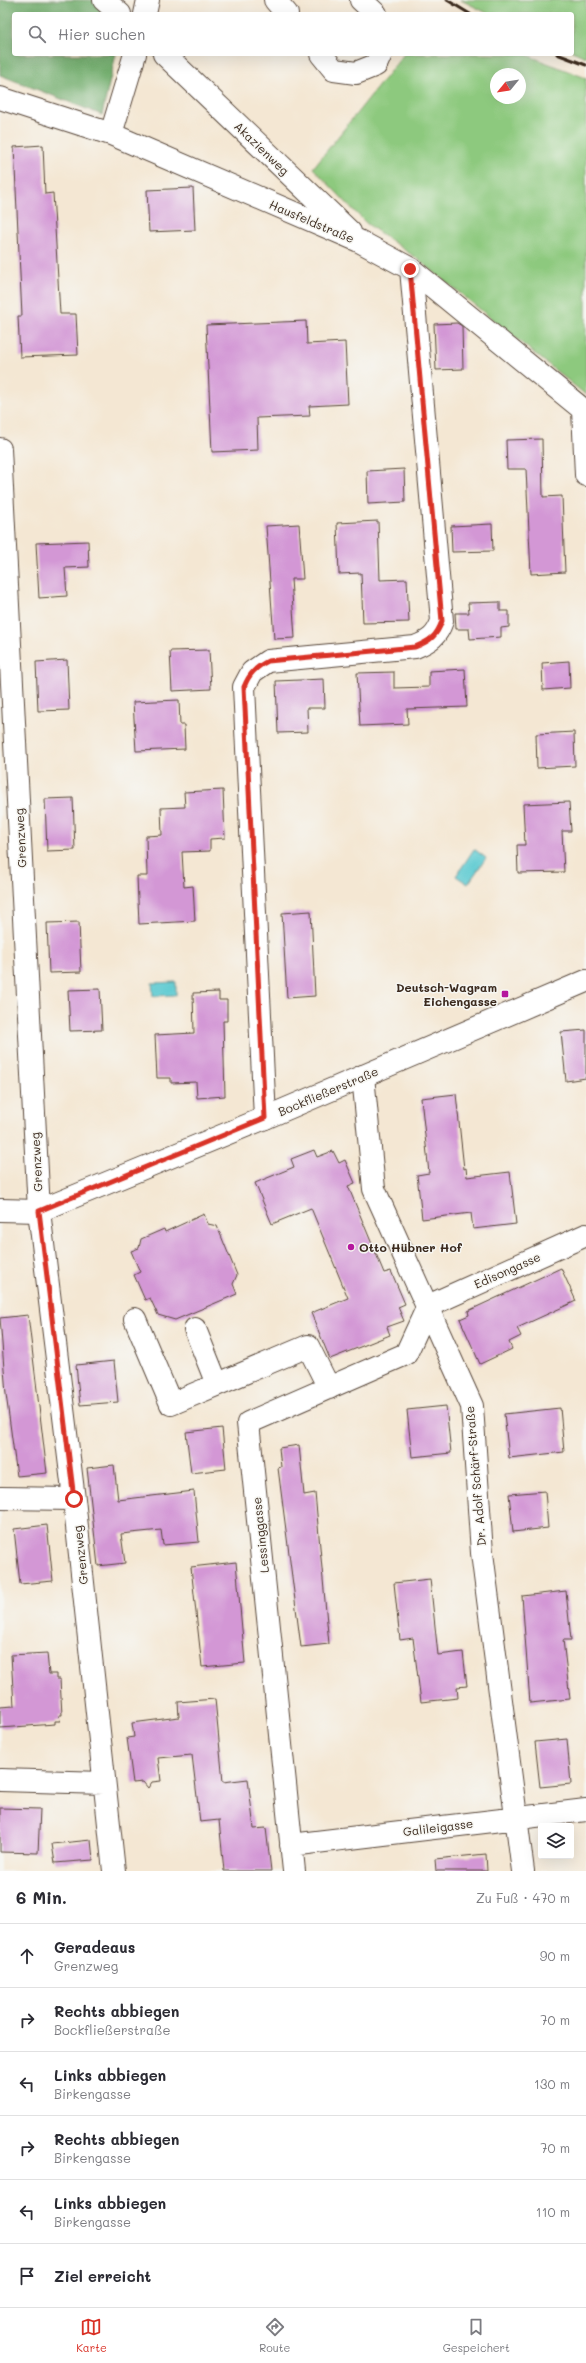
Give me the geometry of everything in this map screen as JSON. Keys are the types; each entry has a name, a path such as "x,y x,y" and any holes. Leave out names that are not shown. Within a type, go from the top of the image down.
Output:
{"street":[{"path":"104,0 118,12"},
{"path":"145,12 148,0"},
{"path":"275,0 285,12"},
{"path":"361,0 374,12"},
{"path":"111,134 134,56"},
{"name":"Akazienweg","path":"166,56 359,241"},
{"path":"322,56 334,70 356,74 376,65 380,56"},
{"name":"Hausfeldstraße","path":"0,98 111,134 359,241 410,269 585,411"},
{"path":"265,1118 244,687 252,672 268,661 415,647 433,638 439,631 442,621 410,269"},
{"path":"585,411 586,476"},
{"name":"Grenzweg","path":"0,449 39,1211 74,1499 114,1871"},
{"name":"Bockfließerstraße","path":"0,1210 39,1211 265,1118 586,981"},
{"name":"Dr. Adolf Schärf-Straße","path":"363,1076 374,1189 472,1406 482,1553 518,1817 523,1871"},
{"name":"Edisongasse","path":"428,1306 586,1235"},
{"name":"Lessinggasse","path":"294,1871 248,1423 406,1354 428,1306"},
{"path":"135,1319 171,1404 308,1346 329,1388"},
{"path":"195,1329 217,1384"},
{"path":"0,1498 74,1499"},
{"path":"0,1780 104,1784"},
{"name":"Galileigasse","path":"291,1845 586,1810"}],"green space":[{"path":"0,0 97,0 112,12 12,12 12,56 116,56 102,115 0,75"},
{"path":"461,0 586,0 586,57 574,52 574,12 485,12"},
{"path":"402,56 529,56 586,78 586,395 419,260 366,223 313,168"}],"water":[{"path":"474,849 486,858 468,884 456,876"},
{"path":"176,982 176,995 153,996 152,983"}],"building":[{"path":"43,145 45,194 53,193 60,314 76,314 78,355 20,357 18,316 22,316 14,147"},
{"path":"193,188 195,230 149,232 147,190"},
{"path":"306,321 307,344 345,342 348,404 309,406 310,416 257,418 258,450 212,452 206,325"},
{"path":"457,323 462,326 463,369 436,370 434,324"},
{"path":"542,439 543,497 562,496 565,572 531,574 526,469 507,469 506,440"},
{"path":"404,469 405,502 368,504 367,471"},
{"path":"378,521 380,580 407,579 409,622 363,623 361,573 339,574 337,523"},
{"path":"299,524 303,579 291,579 295,638 274,639 266,526"},
{"path":"492,524 493,551 452,552 451,526"},
{"path":"88,541 89,567 65,568 67,596 39,598 36,543"},
{"path":"500,602 500,611 509,611 509,627 501,628 501,637 470,639 469,629 456,629 455,613 469,613 468,603"},
{"path":"209,650 211,689 172,691 170,651"},
{"path":"67,660 69,710 38,711 36,662"},
{"path":"569,661 570,688 543,690 542,663"},
{"path":"465,669 467,707 407,709 408,724 360,726 357,673 394,672 394,688 429,687 429,671"},
{"path":"324,679 325,708 307,708 308,732 278,733 276,681"},
{"path":"179,700 180,725 184,725 185,749 136,751 133,702"},
{"path":"574,732 575,766 537,768 536,734"},
{"path":"223,790 225,838 210,839 210,851 182,852 184,887 193,886 195,921 139,924 137,876 147,876 146,836 162,835 161,808 185,807 184,792"},
{"path":"73,798 75,850 47,851 45,799"},
{"path":"569,802 571,831 562,831 564,872 518,873 517,845 525,845 523,804"},
{"path":"311,911 315,996 287,998 282,913"},
{"path":"79,922 81,972 49,973 47,923"},
{"path":"100,989 102,1030 70,1031 68,990"},
{"path":"219,992 219,1000 227,1000 227,1021 223,1021 225,1096 197,1098 196,1082 171,1083 171,1078 157,1078 155,1035 194,1033 193,993"},
{"path":"586,1030 586,1078 566,1081 561,1032"},
{"path":"456,1094 464,1169 466,1168 467,1177 510,1172 516,1224 473,1229 471,1213 422,1219 417,1175 429,1173 421,1098"},
{"name":"Otto Hübner Hof","path":"314,1150 317,1157 333,1151 339,1163 345,1160 355,1183 348,1186 384,1273 391,1271 405,1304 398,1307 404,1321 387,1327 390,1335 330,1359 311,1313 348,1298 311,1208 272,1224 255,1183 294,1167 291,1159"},
{"path":"204,1214 208,1224 217,1226 237,1275 233,1284 237,1294 175,1320 158,1315 150,1298 145,1300 134,1275 140,1272 131,1251 139,1248 141,1239 164,1229 165,1232"},
{"path":"561,1268 576,1301 517,1328 521,1336 509,1342 512,1349 480,1364 460,1319 469,1315 468,1311"},
{"path":"28,1315 47,1473 17,1476 6,1394 0,1318"},
{"path":"114,1361 118,1402 80,1405 76,1365"},
{"path":"446,1406 451,1453 412,1457 407,1410"},
{"path":"560,1408 564,1452 509,1458 504,1414"},
{"path":"222,1428 226,1469 191,1473 186,1432"},
{"path":"299,1445 304,1495 315,1493 329,1644 301,1647 278,1468 281,1467 279,1448"},
{"path":"114,1465 118,1500 194,1491 199,1542 163,1545 161,1530 121,1534 125,1563 98,1566 87,1468"},
{"path":"545,1491 548,1528 513,1532 509,1494"},
{"path":"47,1525 53,1581 20,1584 14,1529"},
{"path":"236,1562 245,1663 202,1667 191,1567"},
{"path":"430,1579 438,1655 463,1652 467,1686 457,1687 458,1698 421,1702 413,1638 400,1640 394,1583"},
{"path":"566,1591 571,1640 563,1640 570,1699 530,1703 522,1596"},
{"path":"47,1653 49,1674 56,1674 56,1679 60,1679 62,1715 59,1715 60,1721 55,1721 55,1724 0,1728 0,1707 14,1706 11,1655"},
{"path":"215,1699 223,1782 248,1779 254,1829 266,1828 271,1871 224,1871 219,1820 200,1822 192,1755 158,1758 161,1781 152,1782 148,1788 143,1782 133,1783 127,1738 134,1737 132,1723 179,1717 178,1702"},
{"path":"567,1739 571,1784 540,1787 535,1742"},
{"path":"0,1808 40,1809 38,1853 0,1852"},
{"path":"91,1840 93,1860 55,1863 52,1844"},
{"path":"486,1854 487,1871 436,1871 435,1859"}],"railway":[{"path":"447,0 467,12"},
{"path":"562,56 586,65"}],"place":[{"name":"Deutsch-Wagram Eichengasse","path":"505,994"},
{"name":"Otto Hübner Hof","path":"351,1247"}],"route":[{"path":"74,1499 39,1211 265,1118 244,687 252,672 268,661 415,647 433,638 439,631 442,621 410,269"}]}
